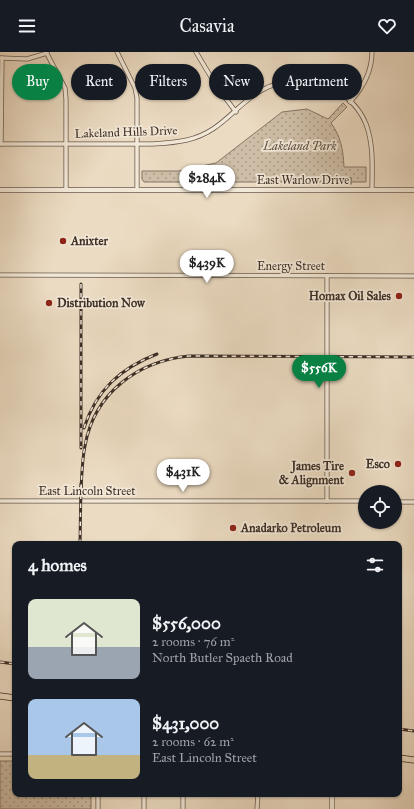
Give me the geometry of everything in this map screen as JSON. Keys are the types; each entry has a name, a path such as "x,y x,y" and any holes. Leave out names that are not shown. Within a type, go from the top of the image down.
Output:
{"main road":[{"path":"0,696 12,698"},
{"path":"402,758 414,760"},
{"path":"332,797 332,809"}],"street":[{"path":"0,144 1,58 27,59 46,52 65,88 66,190"},
{"path":"117,52 135,88 137,98 137,190"},
{"path":"196,52 217,87 236,112"},
{"path":"350,102 367,76 372,60 372,52"},
{"name":"Lakeland Hills Drive","path":"0,144 137,144 173,142 189,139 216,127 262,91 276,84 291,80 306,80 322,84 338,91 350,102 363,118 370,137 372,190"},
{"name":"East Warlow Drive","path":"0,190 414,190"},
{"name":"Energy Street","path":"0,275 414,276"},
{"path":"326,276 326,501"},
{"name":"East Lincoln Street","path":"0,501 358,501"},
{"path":"402,502 414,502"},
{"path":"0,754 12,754"},
{"path":"98,797 98,809"},
{"path":"144,797 144,809"},
{"path":"182,797 183,809"},
{"path":"257,809 258,797"}],"green space":[{"name":"Lakeland Park","path":"343,103 347,107 331,123 341,144 344,167 366,167 366,182 144,182 142,179 142,171 179,171 216,163 282,112 307,109 328,119"},
{"path":"0,761 12,761 12,797 91,797 91,809 0,809"}],"waterway":[{"path":"324,177 351,178 351,184"}],"railway":[{"path":"81,284 81,448"},
{"path":"84,428 95,402 112,382 132,366 157,354"},
{"path":"81,489 85,446 90,427 98,410 108,396 121,383 152,365 170,359 189,356 414,357"},
{"path":"80,541 81,484"},
{"path":"0,662 12,664"},
{"path":"402,729 414,731"}],"place":[{"name":"Anixter","path":"63,241"},
{"name":"Homax Oil Sales","path":"399,296"},
{"name":"Distribution Now","path":"49,303"},
{"name":"Esco","path":"398,464"},
{"name":"James Tire & Alignment","path":"352,473"},
{"name":"Anadarko Petroleum","path":"233,528"}]}
